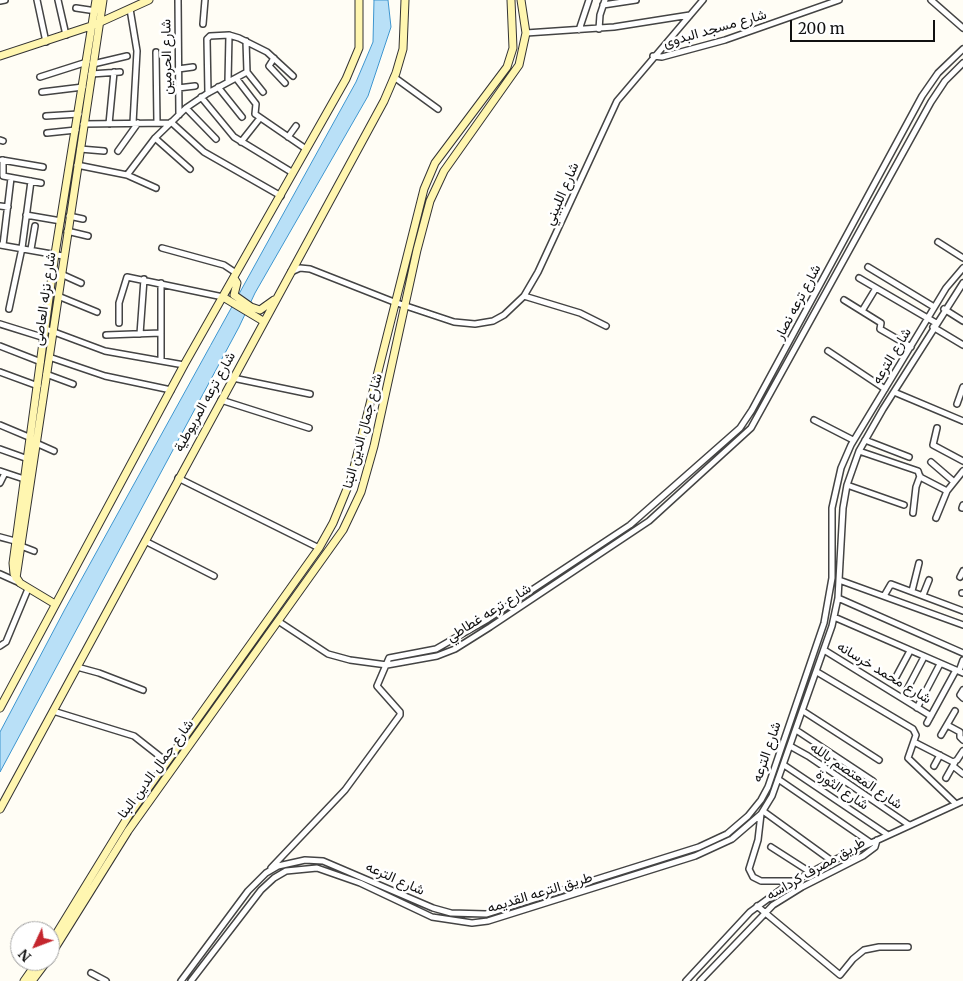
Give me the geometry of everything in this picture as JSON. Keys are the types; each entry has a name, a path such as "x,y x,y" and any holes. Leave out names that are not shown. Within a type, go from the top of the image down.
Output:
{"main road":[{"path":"96,0 98,11"},
{"path":"98,11 103,0"},
{"path":"0,56 96,24 149,0"},
{"path":"0,708 184,365 346,79 359,48 359,0"},
{"name":"شارع ترعه المريوطية","path":"0,809 394,78 403,49 405,0"},
{"name":"شارع جمال الدين البنا","path":"60,928 129,815 319,548 342,506 351,479 394,302 424,189 436,163 507,67 513,48 511,0"},
{"name":"شارع جمال الدين البنا","path":"60,940 128,831 343,530 361,492 374,446 417,250 438,182 453,157 516,70 522,58 526,33 521,0"},
{"name":"شارع نزله العاصى","path":"18,581 13,563 18,544 33,444 49,357 49,330 56,254 83,87 90,63 98,11"},
{"name":"شارع نزله العاصى","path":"22,517 24,479 33,444 38,386 45,338 58,296 92,74 90,63"},
{"path":"234,300 237,283 235,276"},
{"path":"223,297 260,310 275,300"},
{"path":"234,300 263,321"},
{"path":"18,581 28,589 55,604"}],"street":[{"path":"0,2 5,0"},
{"path":"37,0 46,42"},
{"path":"58,0 66,35"},
{"name":"شارع الحرمين","path":"178,0 179,115"},
{"path":"202,24 204,0"},
{"path":"579,30 589,0"},
{"path":"599,29 599,19 604,3 636,0"},
{"name":"شارع اللبيني","path":"289,272 300,268 310,269 442,319 475,324 493,321 504,315 524,296 562,222 610,113 621,94 703,0"},
{"name":"شارع مسجد البدوى","path":"653,56 662,57 725,40 839,0"},
{"path":"931,0 963,28"},
{"path":"76,8 98,11"},
{"path":"118,151 135,123 137,51 130,9"},
{"path":"526,33 599,29 690,15"},
{"path":"228,82 229,35"},
{"path":"208,93 207,39 210,36 229,35 246,41 274,58 293,76"},
{"path":"246,41 247,72 263,92"},
{"name":"شارع ترعه نصار","path":"615,535 638,519 729,439 749,416 922,96 938,73 963,49"},
{"path":"156,52 157,123"},
{"path":"40,77 90,63 127,56"},
{"path":"274,58 269,66 285,83"},
{"name":"شارع ترعه نصار","path":"619,542 649,521 751,428 931,102 945,81 963,63"},
{"path":"178,69 193,67"},
{"path":"92,74 117,72 109,124"},
{"path":"127,175 155,138 186,108 218,87 247,72"},
{"path":"236,78 256,104 257,108 253,112 306,149"},
{"path":"394,78 438,109"},
{"path":"178,88 195,86"},
{"path":"42,92 83,87"},
{"path":"218,87 242,117"},
{"path":"202,97 231,134 293,173"},
{"path":"186,108 216,139"},
{"path":"46,116 79,114"},
{"path":"241,142 260,118"},
{"path":"84,124 170,122 204,152 281,196"},
{"path":"288,137 296,126"},
{"path":"47,134 77,130"},
{"path":"155,138 190,169"},
{"path":"80,149 104,151"},
{"path":"41,183 3,176 2,160 43,167"},
{"path":"77,165 127,175 156,188"},
{"path":"11,178 1,246 31,249 63,256"},
{"path":"9,309 22,248 30,181"},
{"path":"0,206 8,207"},
{"path":"26,215 62,221"},
{"path":"69,216 83,219"},
{"path":"31,249 35,226"},
{"path":"67,231 88,236"},
{"path":"938,242 963,258"},
{"path":"162,248 224,265 235,276"},
{"path":"868,267 934,307"},
{"name":"شارع الترعه","path":"270,870 292,862 315,860 329,862 433,908 452,914 475,915 496,912 699,847 736,827 761,800 828,608 832,578 831,530 835,485 853,440 946,288 963,268"},
{"path":"61,274 81,283"},
{"path":"119,323 119,304 126,280 130,277 223,297"},
{"path":"859,278 928,318 935,325"},
{"path":"140,334 144,279"},
{"path":"161,361 162,283"},
{"name":"شارع الترعه","path":"794,881 772,883 756,880 749,869 758,840 762,813 768,804 784,765 834,617 838,598 843,508 847,485 859,451 944,309 963,283"},
{"path":"862,311 876,288"},
{"path":"58,296 97,312"},
{"path":"524,296 588,316 606,326"},
{"path":"844,300 881,323 880,329 911,347"},
{"path":"944,309 963,321"},
{"path":"0,324 45,338"},
{"name":"شارع الترعه","path":"935,325 963,346"},
{"path":"49,330 105,351 184,365"},
{"path":"106,335 161,333"},
{"path":"0,346 42,362"},
{"path":"828,351 885,389"},
{"path":"49,357 105,376 171,390"},
{"path":"0,372 38,386"},
{"path":"46,374 73,384"},
{"path":"232,378 310,394"},
{"path":"958,404 963,387"},
{"path":"894,392 963,421"},
{"path":"220,400 309,428"},
{"path":"814,420 853,440"},
{"path":"0,425 33,444 54,451"},
{"path":"937,428 932,444 963,461"},
{"path":"866,440 909,457"},
{"path":"0,449 28,459"},
{"path":"859,451 918,471 920,476 947,491"},
{"path":"931,462 953,481"},
{"path":"936,518 947,491 953,481 961,476 963,471"},
{"path":"0,483 2,472 24,479"},
{"path":"913,513 916,487 920,476"},
{"path":"178,477 319,548"},
{"path":"847,485 904,505"},
{"path":"669,492 674,499"},
{"name":"شارع ترعه غطاطي","path":"388,662 448,644 615,535"},
{"path":"0,537 34,551"},
{"path":"145,541 214,576"},
{"name":"شارع ترعه غطاطي","path":"278,620 331,655 388,662 437,656 455,649 619,542"},
{"path":"912,591 920,562"},
{"path":"960,577 963,571"},
{"path":"0,574 18,581"},
{"path":"839,580 963,625"},
{"path":"923,595 929,580"},
{"path":"884,596 891,584 963,611"},
{"path":"0,646 6,642 28,589"},
{"path":"838,598 963,653"},
{"path":"834,617 959,672"},
{"name":"شارع محمد خرسانه","path":"824,650 931,716"},
{"path":"896,677 910,651"},
{"path":"903,697 924,657"},
{"path":"927,723 959,672 963,660"},
{"path":"181,981 248,890 270,870 345,790 400,716 400,712 377,686 388,662"},
{"path":"917,708 940,664"},
{"path":"77,667 143,690"},
{"path":"817,672 912,729 916,735 908,758 960,802 963,808"},
{"path":"963,690 960,696 963,698"},
{"path":"53,711 134,736 167,762"},
{"path":"803,711 879,760"},
{"path":"941,736 955,711"},
{"path":"947,725 960,732 959,736 963,740"},
{"path":"796,730 874,781"},
{"path":"914,742 954,764 963,774"},
{"name":"شارع المعتصم بالله","path":"790,746 808,756 909,825"},
{"path":"946,778 963,751"},
{"path":"934,766 940,755"},
{"name":"شارع الثورة","path":"784,765 888,835"},
{"path":"778,779 871,843"},
{"path":"761,800 768,804"},
{"name":"طريق مصرف كرداسه","path":"686,981 757,906 794,881 832,861 960,802"},
{"path":"762,813 832,861"},
{"name":"طريق الترعه القديمه","path":"191,981 261,890 277,875 286,871 311,868 328,871 353,880 432,917 463,922 488,921 695,856 732,839 762,813"},
{"name":"طريق مصرف كرداسه","path":"700,981 764,913 793,892 864,856 875,847 877,840"},
{"path":"771,847 810,872"},
{"path":"353,880 356,874"},
{"path":"772,883 776,888 775,894"},
{"path":"757,906 840,975"},
{"path":"837,981 853,959 864,950 879,947 908,947"},
{"path":"92,973 106,981"}],"water":[{"path":"374,0 388,0 391,27 368,96 255,293 239,327 0,772 0,732 65,609 356,82 373,42"}]}
